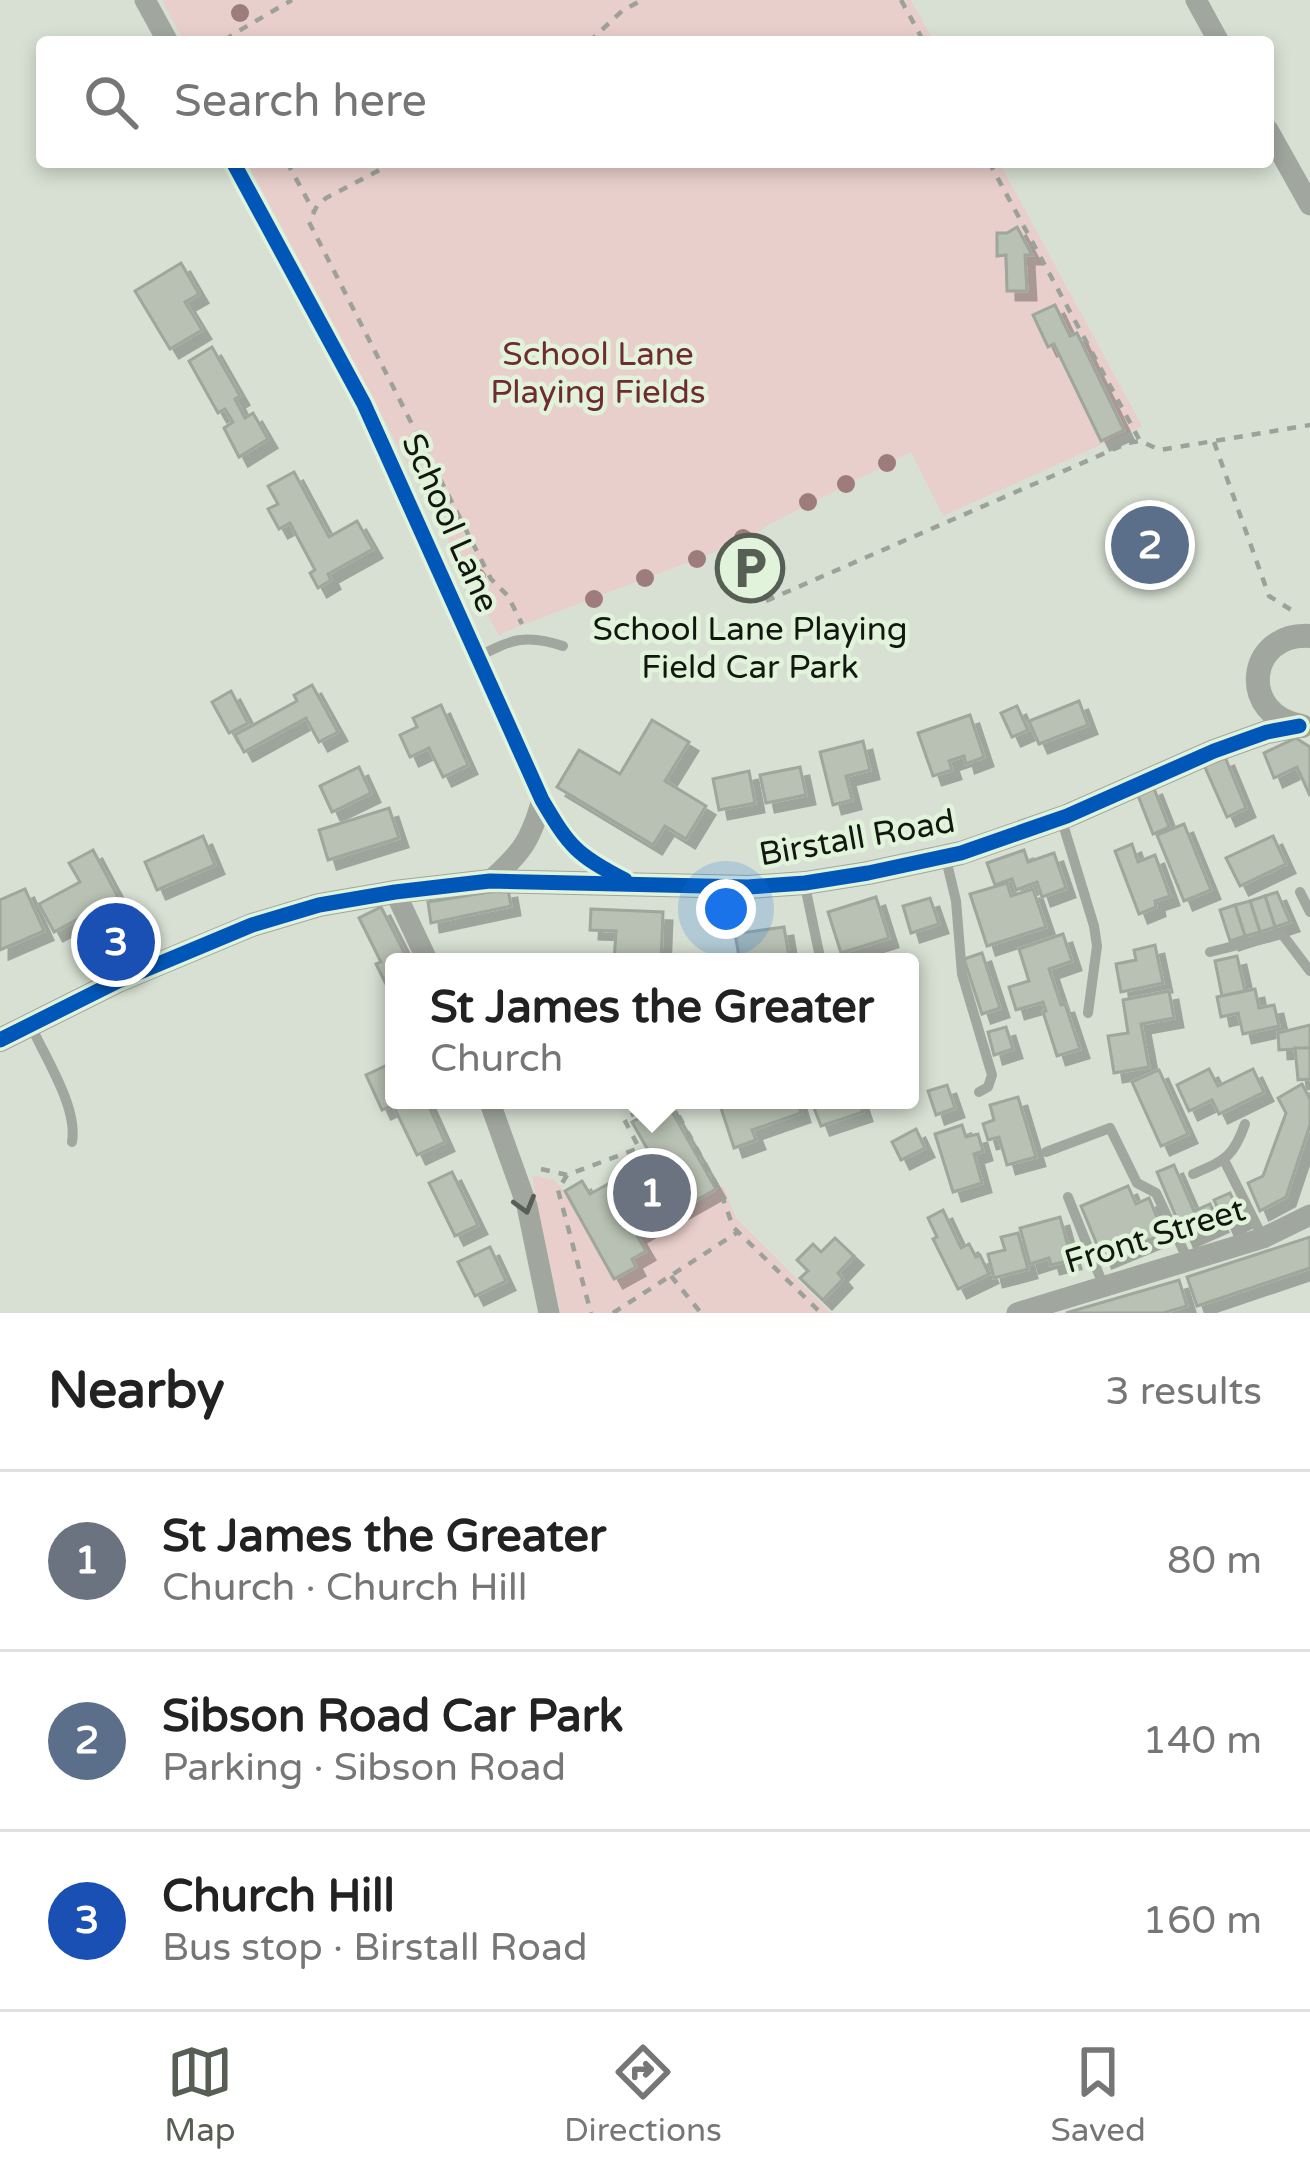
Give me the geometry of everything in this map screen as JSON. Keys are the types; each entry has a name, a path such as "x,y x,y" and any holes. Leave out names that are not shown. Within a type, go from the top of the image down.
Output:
{"street":[{"path":"145,0 165,36"},
{"path":"1196,0 1216,36"},
{"path":"1274,141 1310,205"},
{"name":"School Lane","path":"235,168 364,404 542,800 585,860 634,885"},
{"name":"Birstall Road","path":"1214,751 1249,710 1264,657 1274,645 1305,628"},
{"path":"1258,689 1276,718 1305,726"},
{"name":"Birstall Road","path":"0,1040 118,981 252,925 319,905 490,881 748,887 868,873 945,856 1061,818 1267,731 1305,726"},
{"path":"490,881 519,854 533,831 542,800"},
{"path":"395,892 424,953"},
{"path":"492,1109 527,1206 549,1313"},
{"name":"Front Street","path":"1017,1313 1263,1238 1310,1215"}],"lane":[{"path":"477,657 511,640 528,638 563,646"},
{"path":"1061,818 1097,946 1088,1013"},
{"path":"945,856 954,890 962,974 992,1075 988,1087 979,1092"},
{"path":"805,883 819,953"},
{"path":"1300,892 1310,912"},
{"path":"1210,952 1282,934 1310,971"},
{"path":"30,1024 67,1102 72,1142"},
{"path":"1193,1174 1235,1151 1245,1124"},
{"path":"1046,1152 1110,1129 1137,1183 1156,1192 1188,1262"},
{"path":"1224,1160 1263,1238"},
{"path":"1068,1197 1104,1287"}],"path":[{"path":"231,36 292,0"},
{"path":"595,36 642,0"},
{"path":"901,0 921,36"},
{"path":"290,168 313,210"},
{"path":"384,168 326,198 309,222 490,579 508,596 528,638"},
{"path":"992,168 1141,441"},
{"path":"766,601 1128,443 1141,441 1160,450 1310,424"},
{"path":"1214,442 1269,596 1305,628"},
{"path":"512,1163 567,1175 639,1148 624,1119 643,1109"},
{"path":"675,1109 722,1193 734,1227 821,1313"},
{"path":"567,1175 559,1190 591,1313"},
{"path":"613,1313 738,1232"},
{"path":"671,1276 701,1313"}],"green space":[{"path":"162,0 911,0 931,36 181,36"},
{"name":"School Lane Playing Fields","path":"250,168 1002,168 1142,426 943,516 911,452 744,541 499,636"},
{"path":"533,1175 554,1180 565,1191 615,1279 636,1267 632,1259 645,1251 636,1234 723,1186 736,1218 831,1313 561,1313"}],"building":[{"path":"1017,227 1032,255 1025,255 1027,291 1007,291 1006,255 997,256 997,233"},
{"path":"181,263 199,294 185,302 202,330 170,349 135,291"},
{"path":"1055,305 1070,336 1077,333 1124,430 1101,441 1054,344 1048,347 1033,315"},
{"path":"212,347 240,396 235,399 245,418 253,413 268,439 239,457 224,428 233,422 225,409 218,413 189,361"},
{"path":"294,472 329,537 357,521 373,549 328,574 331,580 318,588 310,573 315,570 290,523 279,529 268,509 278,504 268,486"},
{"path":"312,685 338,732 319,742 306,718 244,752 235,735 297,701 294,695"},
{"path":"231,691 248,723 229,733 212,702"},
{"path":"1079,701 1088,725 1039,744 1029,721"},
{"path":"441,705 468,765 443,777 429,748 410,757 400,735 417,727 413,718"},
{"path":"1017,706 1028,730 1012,737 1001,713"},
{"path":"970,715 984,757 966,764 964,756 949,761 952,770 933,776 918,733"},
{"path":"652,720 689,742 665,781 706,806 686,839 665,826 653,845 557,787 579,750 620,774"},
{"path":"1296,738 1310,747 1310,796 1297,767 1274,778 1264,753"},
{"path":"863,741 870,770 846,776 852,800 833,805 820,752"},
{"path":"1225,757 1246,808 1227,817 1204,765"},
{"path":"359,767 371,793 332,812 320,786"},
{"path":"800,767 806,795 766,803 760,775"},
{"path":"749,771 755,803 719,810 713,779"},
{"path":"1153,786 1169,827 1153,834 1137,793"},
{"path":"389,808 399,838 328,860 319,830"},
{"path":"1184,824 1211,890 1184,901 1157,835"},
{"path":"203,836 215,865 157,890 145,862"},
{"path":"1273,836 1286,864 1240,886 1226,858"},
{"path":"1132,844 1138,862 1155,855 1170,896 1139,914 1115,851"},
{"path":"93,850 118,897 54,932 39,904 80,882 69,863"},
{"path":"1024,850 1028,862 1054,853 1066,888 1042,897 1037,882 1016,890 1012,879 995,885 987,863"},
{"path":"1007,883 1011,896 1033,889 1046,927 987,946 970,894"},
{"path":"25,889 44,931 0,950 0,900"},
{"path":"508,889 511,906 431,923 428,902"},
{"path":"1277,892 1290,922 1275,927 1265,896"},
{"path":"1265,896 1275,927 1260,932 1250,901"},
{"path":"876,897 889,938 841,953 828,912"},
{"path":"930,898 939,924 911,933 903,906"},
{"path":"1250,901 1260,932 1245,936 1235,905"},
{"path":"1235,905 1245,936 1230,941 1220,910"},
{"path":"381,907 404,953 385,953 385,982 376,964 381,962 359,918"},
{"path":"591,909 663,912 661,953 615,953 616,931 590,930"},
{"path":"784,927 788,953 738,953 735,934"},
{"path":"1063,934 1072,961 1049,969 1080,1049 1057,1056 1043,1002 1016,1010 1009,987 1029,981 1019,949"},
{"path":"1155,945 1163,983 1121,992 1116,964 1136,960 1134,950"},
{"path":"982,953 1000,1008 982,1014 964,959"},
{"path":"1237,956 1245,991 1222,996 1215,961"},
{"path":"1255,989 1259,1008 1274,1005 1279,1026 1243,1034 1238,1013 1221,1017 1217,997"},
{"path":"1169,991 1174,1018 1141,1024 1149,1067 1114,1073 1108,1036 1128,1033 1123,1000"},
{"path":"1310,1025 1310,1048 1279,1050 1278,1033"},
{"path":"1006,1027 1013,1049 994,1055 988,1032"},
{"path":"1295,1048 1310,1048 1310,1079 1298,1080"},
{"path":"385,1066 385,1109 382,1110 366,1075"},
{"path":"1209,1069 1218,1086 1253,1069 1264,1092 1219,1114 1212,1100 1189,1111 1177,1085"},
{"path":"1159,1070 1188,1134 1161,1146 1132,1082"},
{"path":"1302,1084 1310,1099 1310,1125 1286,1197 1260,1211 1248,1183 1263,1176 1286,1113 1278,1098"},
{"path":"947,1085 955,1108 936,1115 928,1091"},
{"path":"1018,1097 1036,1157 1007,1165 999,1137 988,1140 983,1124 994,1120 990,1105"},
{"path":"395,1109 430,1109 445,1142 417,1155"},
{"path":"656,1109 670,1109 716,1189 636,1234 646,1251 632,1259 636,1267 614,1279 565,1191 582,1181 590,1194 653,1159 632,1122"},
{"path":"721,1109 800,1109 801,1113 752,1130 756,1140 734,1148"},
{"path":"814,1109 862,1109 863,1112 821,1126"},
{"path":"962,1125 966,1137 978,1134 983,1151 974,1154 982,1183 953,1192 935,1134"},
{"path":"916,1129 925,1148 901,1160 892,1142"},
{"path":"1174,1165 1194,1211 1210,1204 1219,1223 1185,1238 1157,1172"},
{"path":"452,1172 478,1225 455,1236 429,1183"},
{"path":"1128,1186 1136,1204 1149,1198 1164,1234 1103,1259 1081,1206"},
{"path":"1230,1193 1242,1219 1226,1227 1214,1200"},
{"path":"943,1210 961,1248 969,1244 989,1274 958,1289 928,1218"},
{"path":"1060,1217 1072,1260 1051,1265 1049,1258 1030,1264 1020,1228"},
{"path":"1018,1233 1028,1269 994,1278 988,1254 1005,1250 1001,1237"},
{"path":"1310,1237 1310,1268 1197,1306 1187,1277"},
{"path":"835,1238 854,1256 838,1273 843,1279 823,1300 800,1278 808,1271 797,1260 813,1244 821,1252"},
{"path":"490,1247 506,1281 475,1296 458,1262"},
{"path":"1179,1280 1187,1306 1163,1313 1066,1313"}],"cycle path":[{"path":"236,168 364,404 542,800 575,848 625,880"},
{"path":"0,1040 118,981 252,925 319,905 490,881 748,887 868,873 961,853 1067,816 1214,751 1299,726"}],"place":[{"name":"Sibson Road Car Park","path":"1150,545"},
{"name":"School Lane Playing Field Car Park","path":"750,568"},
{"name":"Church Hill","path":"116,942"},
{"name":"St James the Greater","path":"652,1193"}]}
